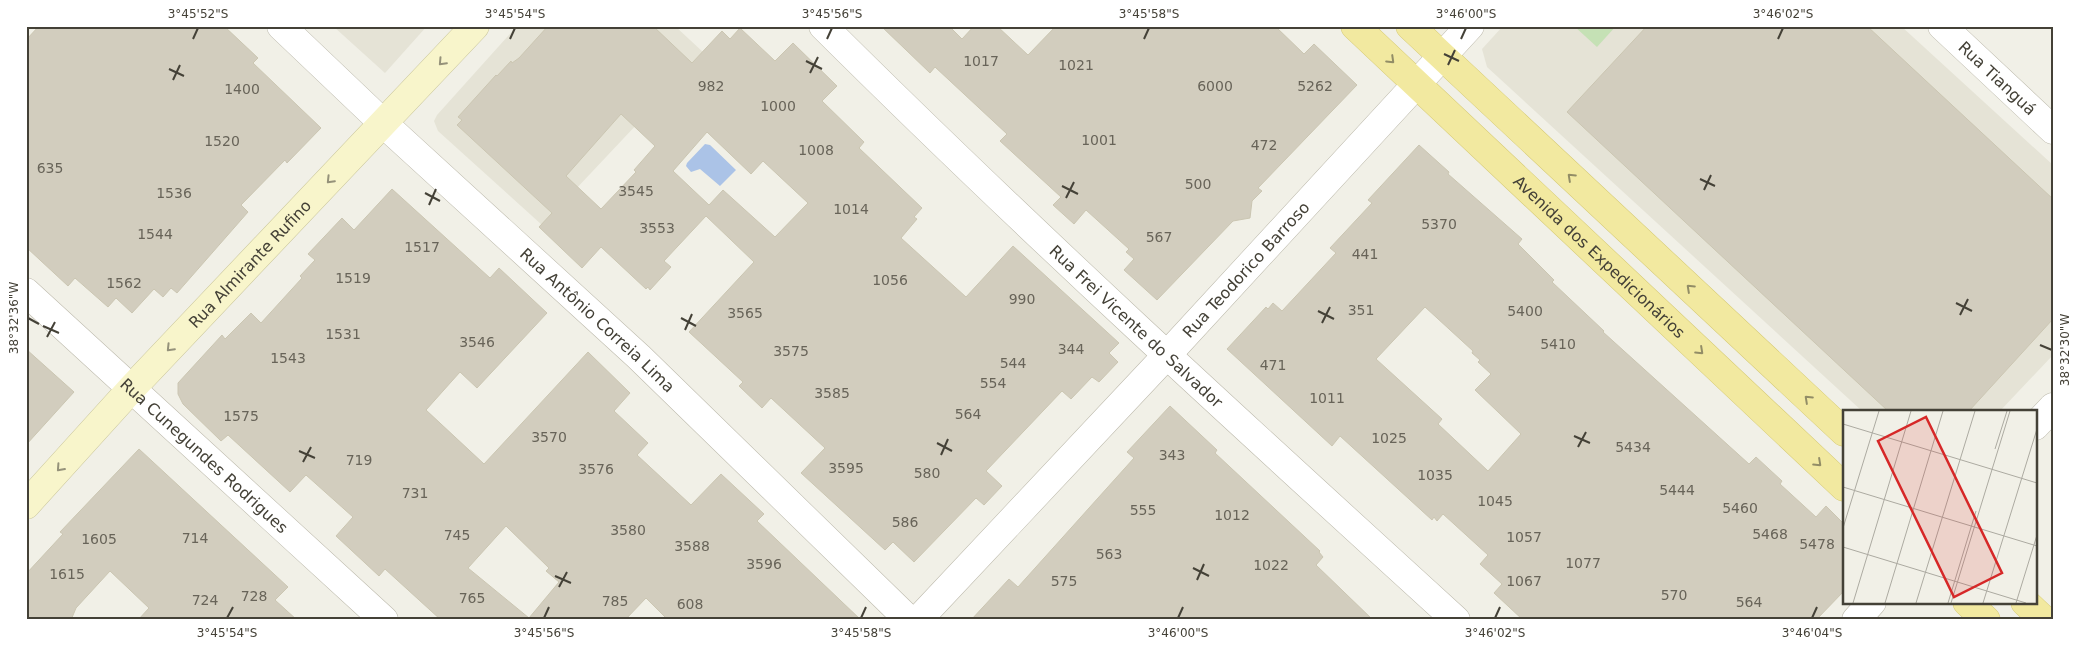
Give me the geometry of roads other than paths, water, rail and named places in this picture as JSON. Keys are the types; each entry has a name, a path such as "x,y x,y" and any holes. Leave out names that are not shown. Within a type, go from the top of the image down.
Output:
{"main road":[{"name":"Avenida dos Expedicionários","path":"1355,26 1843,486"},
{"path":"1410,26 1843,431"},
{"path":"1969,604 1986,620"},
{"path":"2027,604 2044,620"}],"street":[{"name":"Rua Antônio Correia Lima","path":"281,26 384,124 639,356 909,620"},
{"name":"Rua Almirante Rufino","path":"26,505 132,388 475,26"},
{"name":"Rua Frei Vicente do Salvador","path":"823,26 893,96 1166,356 1456,620"},
{"name":"Rua Teodorico Barroso","path":"918,620 1166,356 1470,26"},
{"name":"Rua Tianguá","path":"1942,26 2053,130"},
{"name":"Rua Cunegundes Rodrigues","path":"26,292 384,620"},
{"path":"2036,425 2053,407"},
{"path":"1856,620 1870,604"}],"water":[{"path":"705,144 710,145 736,170 720,186 700,169 691,172 686,166"}]}
